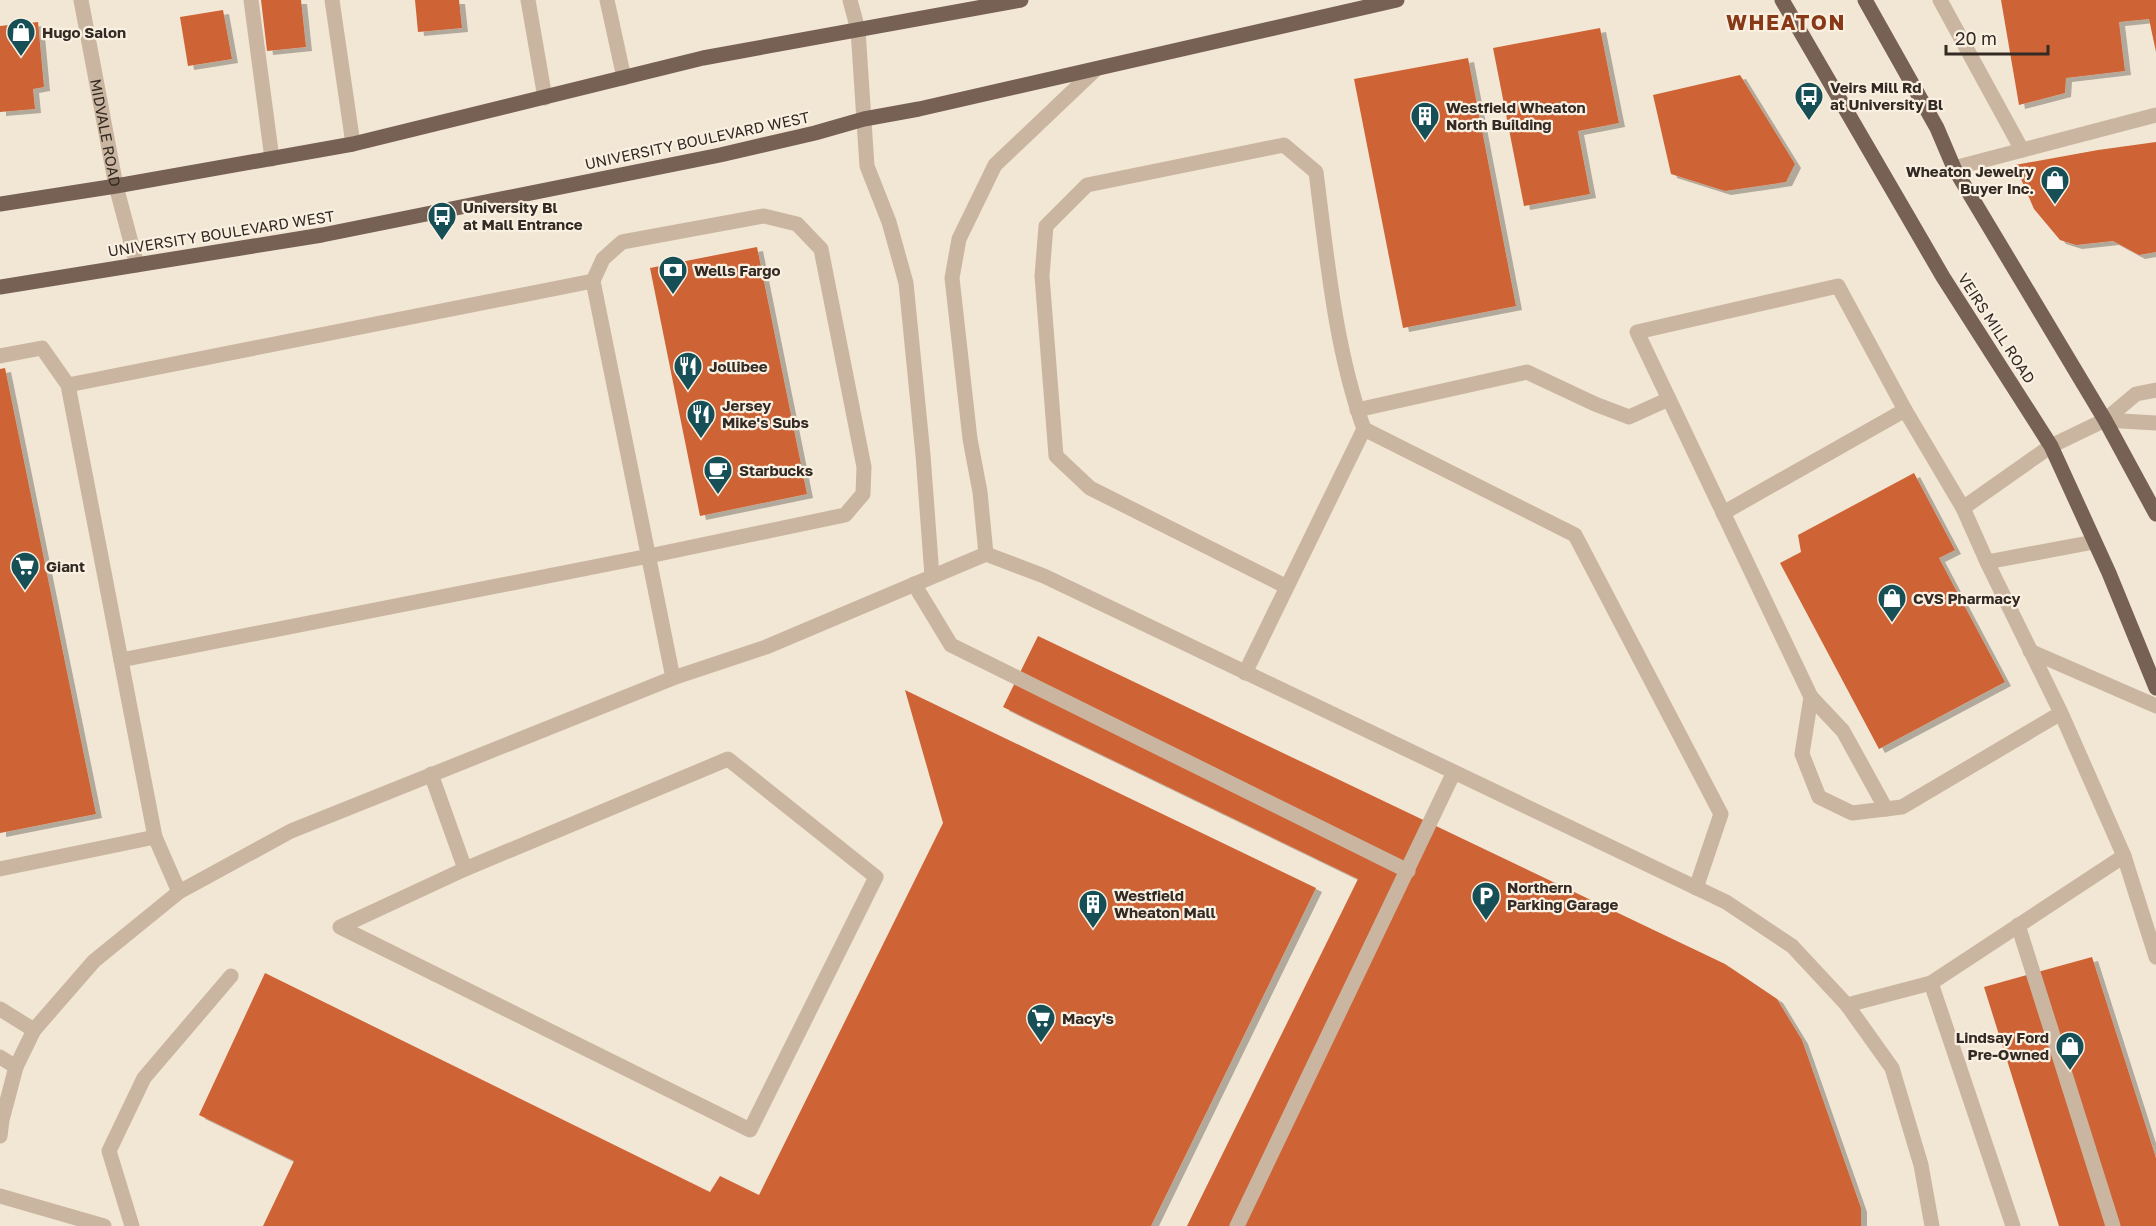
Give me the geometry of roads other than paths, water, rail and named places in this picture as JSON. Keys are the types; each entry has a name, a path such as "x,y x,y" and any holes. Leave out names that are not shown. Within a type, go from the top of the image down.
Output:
{"main road":[{"path":"0,204 353,144 703,58 1021,0"},
{"name":"UNIVERSITY BOULEVARD WEST","path":"0,287 334,233 720,155 815,134 864,119 919,110 1397,0"},
{"name":"VEIRS MILL ROAD","path":"1782,0 1943,277 2051,446 2156,688"},
{"path":"1865,0 1937,128 1954,168 2105,420 2156,514"}],"street":[{"name":"MIDVALE ROAD","path":"81,0 116,186 137,265"},
{"path":"251,0 272,159"},
{"path":"332,0 353,144"},
{"path":"528,0 545,98"},
{"path":"607,0 624,78"},
{"path":"850,0 858,30 867,166 889,222 906,283 932,576"},
{"path":"1940,0 2022,150"},
{"path":"986,554 980,492 970,439 952,278 959,239 995,165 1096,69"},
{"path":"1954,168 2156,115"},
{"path":"1287,586 1090,488 1056,456 1042,276 1046,226 1087,185 1284,145 1316,172 1329,274 1344,356 1364,429 1575,535 1721,814 1696,888"},
{"path":"121,660 649,556 845,515 863,494 864,467 821,249 797,224 764,216 622,242 603,259 593,281 649,556 673,678"},
{"path":"68,385 593,281"},
{"path":"1886,809 1843,731 1811,698 1637,332 1838,286 1905,410 1963,508 2061,713 2124,856 2156,957"},
{"path":"0,356 42,348 68,385 155,837 179,892"},
{"path":"1357,410 1527,372 1595,404 1629,417 1669,399"},
{"path":"1963,508 2051,446 2105,420 2136,394 2156,390"},
{"path":"1723,513 1905,410"},
{"path":"2105,420 2156,423"},
{"path":"1245,673 1364,429"},
{"path":"1987,562 2094,542"},
{"path":"0,1136 2,1119 16,1067 34,1030 94,961 179,892 291,831 673,678 765,647 986,554 1044,576 1726,902 1792,946 1847,1005 1892,1068 1922,1165 1932,1226"},
{"path":"914,584 951,645 1408,871"},
{"path":"2030,651 2156,706"},
{"path":"1811,698 1802,754 1819,797 1852,813 1902,807 2061,713"},
{"path":"728,759 876,877 750,1130 340,927 465,869 728,759"},
{"path":"1237,1226 1454,772"},
{"path":"430,774 465,869"},
{"path":"0,869 155,837"},
{"path":"1847,1005 1931,983 2124,856"},
{"path":"2018,925 2114,1226"},
{"path":"132,1226 109,1151 144,1078 231,976"},
{"path":"1931,983 2013,1226"},
{"path":"0,1009 34,1030"},
{"path":"0,1057 16,1067"},
{"path":"0,1196 104,1226"}],"place":[{"name":"Hugo Salon","path":"21,58"},
{"name":"Veirs Mill Rd at University Bl","path":"1809,122"},
{"name":"Westfield Wheaton North Building","path":"1425,142"},
{"name":"Wheaton Jewelry Buyer Inc.","path":"2055,206"},
{"name":"University Bl at Mall Entrance","path":"442,242"},
{"name":"Wells Fargo","path":"673,296"},
{"name":"Jollibee","path":"688,392"},
{"name":"Jersey Mike's Subs","path":"701,440"},
{"name":"Starbucks","path":"718,496"},
{"name":"Giant","path":"25,592"},
{"name":"CVS Pharmacy","path":"1892,624"},
{"name":"Northern Parking Garage","path":"1486,922"},
{"name":"Westfield Wheaton Mall","path":"1093,930"},
{"name":"Macy's","path":"1041,1044"},
{"name":"Lindsay Ford Pre-Owned","path":"2070,1072"}],"district":[{"name":"WHEATON","path":"1786,22"}]}
